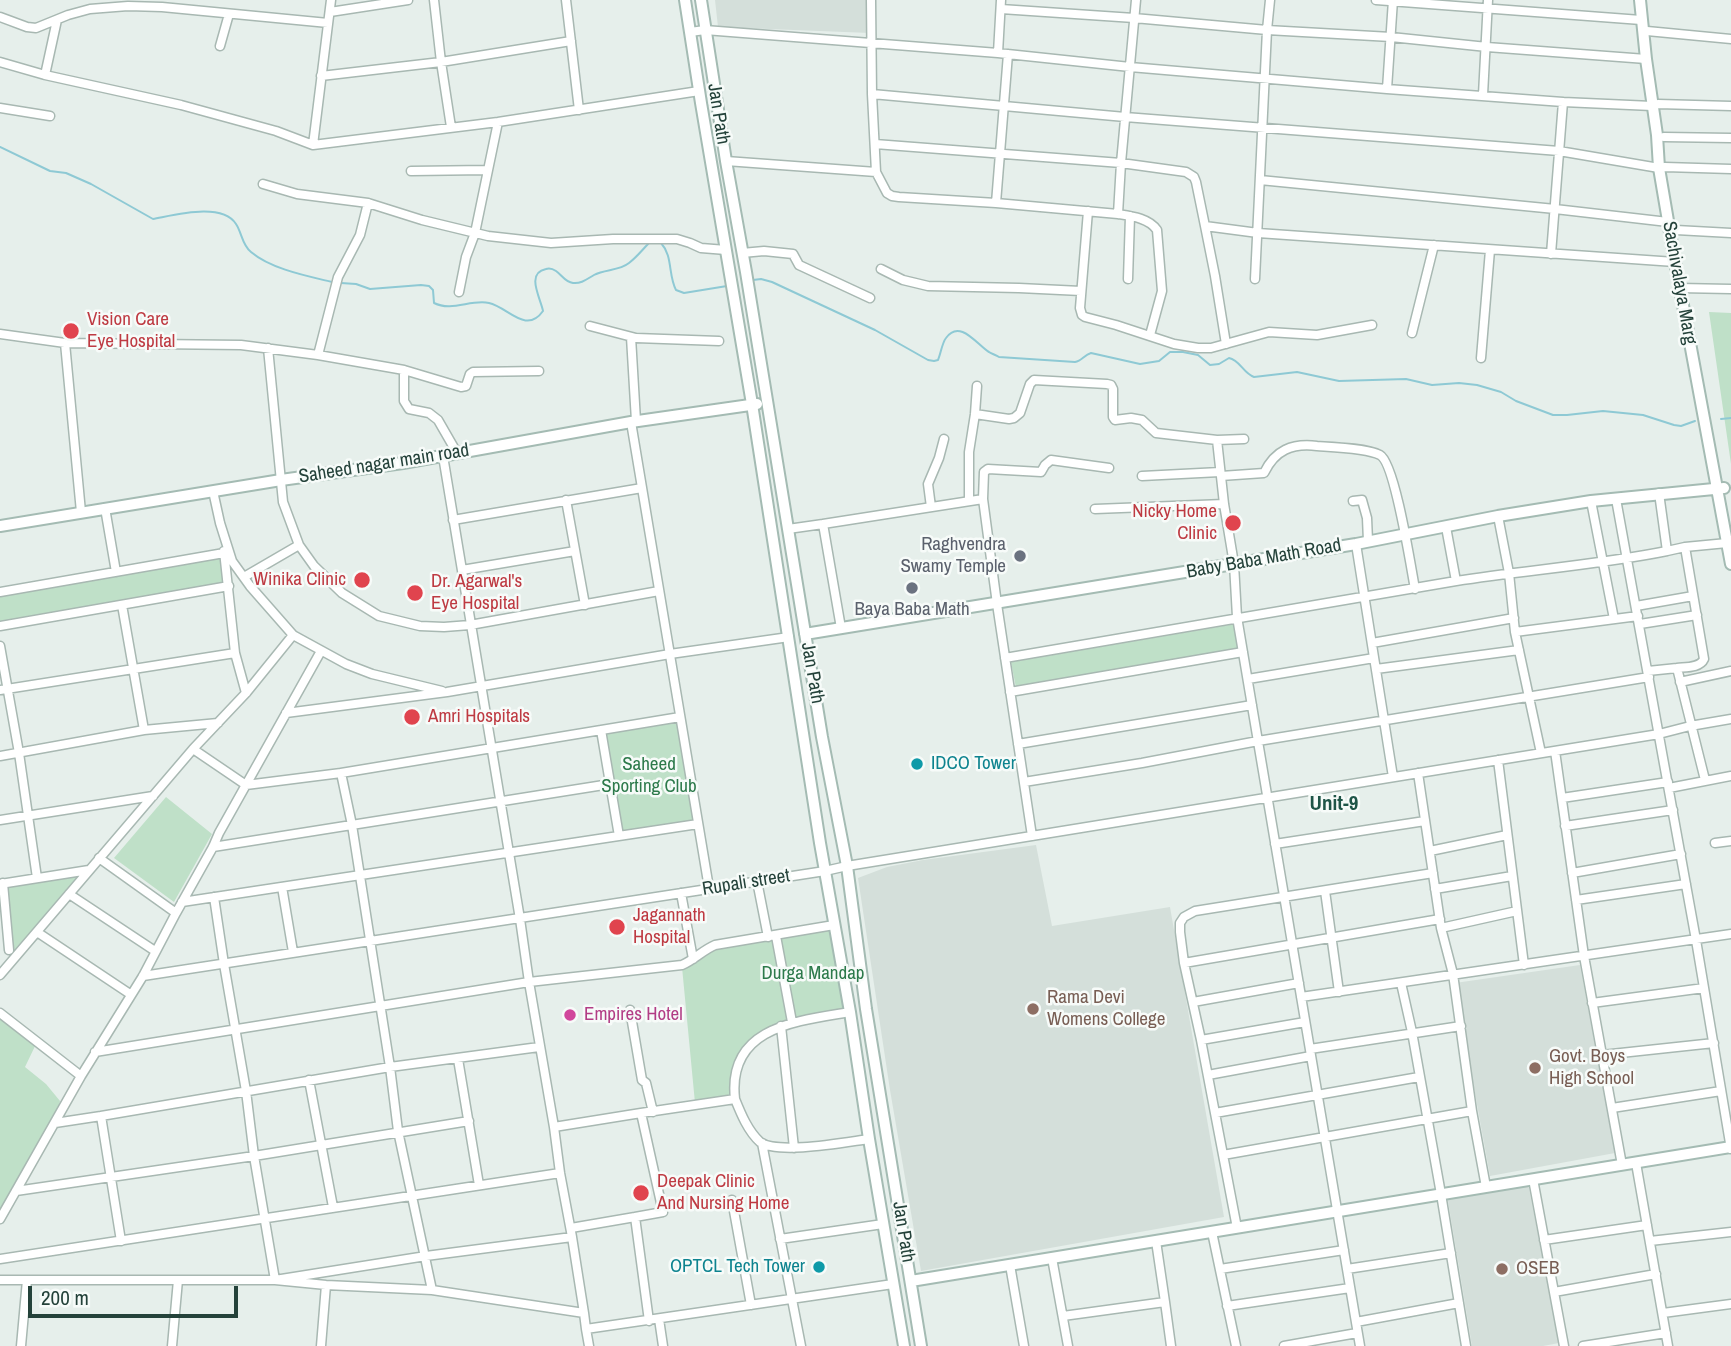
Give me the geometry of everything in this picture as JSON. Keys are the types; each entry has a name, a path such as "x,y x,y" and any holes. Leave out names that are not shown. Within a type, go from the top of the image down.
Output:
{"main road":[{"name":"Jan Path","path":"685,0 904,1346"},
{"name":"Jan Path","path":"701,0 805,634 847,866 866,1009 921,1346"},
{"name":"Sachivalaya Marg","path":"1640,0 1646,59 1664,137 1662,168"},
{"name":"Sachivalaya Marg","path":"1646,0 1657,135 1675,262 1682,288"},
{"name":"Sachivalaya Marg","path":"1671,228 1731,525"},
{"name":"Saheed nagar main road","path":"0,526 403,463 634,421 767,402"},
{"name":"Sachivalaya Marg","path":"1724,488 1731,564"},
{"name":"Baby Baba Math Road","path":"805,634 1356,544 1591,500 1724,488"},
{"path":"911,1281 1731,1148"}],"street":[{"path":"313,145 331,0"},
{"path":"330,12 408,0"},
{"path":"434,0 451,127"},
{"path":"566,0 579,110"},
{"path":"871,0 876,172 887,193 892,196 1118,214 1150,223 1157,230 1162,290 1150,335"},
{"path":"1118,214 1136,0"},
{"path":"1255,279 1270,0"},
{"path":"1376,0 1488,4 1641,20"},
{"path":"1387,89 1393,1"},
{"path":"0,17 36,28 90,9 163,4 229,14 328,23"},
{"path":"998,53 1001,4 1267,30 1391,37 1646,59"},
{"path":"1483,95 1488,4"},
{"path":"220,46 229,14"},
{"path":"45,75 57,20"},
{"path":"690,32 705,30 998,53 1265,79 1563,102 1731,106"},
{"path":"1647,31 1731,39"},
{"path":"321,76 441,62 571,41"},
{"path":"996,203 1008,54"},
{"path":"0,62 45,75 181,105 276,131 313,145 498,122 699,91"},
{"path":"872,94 1559,151 1662,168 1731,169"},
{"path":"1551,254 1563,102"},
{"path":"0,108 50,116"},
{"path":"459,292 466,257 475,233 498,122"},
{"path":"1664,137 1731,138"},
{"path":"875,144 1121,163 1190,174 1196,183 1226,344"},
{"path":"726,161 876,172"},
{"path":"411,171 487,170"},
{"path":"1261,180 1555,209 1671,228 1731,233"},
{"path":"263,184 297,194 368,203 422,220 506,239 551,243 677,239 701,248 726,250"},
{"path":"318,355 338,277 360,235 368,203"},
{"path":"1088,211 1081,291 1081,312 1085,317 1174,344 1211,348 1269,332 1317,335 1372,325"},
{"path":"1128,279 1130,216"},
{"path":"1205,226 1258,233 1675,262"},
{"path":"1412,333 1434,245"},
{"path":"1481,358 1490,250"},
{"path":"742,253 764,251 793,254 799,265 870,298"},
{"path":"881,269 903,280 928,286 1081,291"},
{"path":"1682,288 1731,289"},
{"path":"590,326 631,337 719,341"},
{"path":"0,334 65,343 195,344 268,348 404,370 461,387 466,386 472,372 539,372"},
{"path":"631,337 634,421 642,488 709,888"},
{"path":"65,343 81,512"},
{"path":"268,348 284,502 299,545 314,566 342,593 379,616 420,626 470,625 659,591"},
{"path":"404,370 405,405 409,409 429,413 438,420 457,453"},
{"path":"975,414 1014,418 1020,413 1030,384 1034,380 1107,384 1113,389 1115,420 1142,420 1156,433 1217,440 1244,439"},
{"path":"969,501 969,452 977,386"},
{"path":"931,507 928,484 944,439"},
{"path":"1217,440 1234,564 1237,617 1360,1346"},
{"path":"1142,476 1264,473 1276,454 1303,445 1345,447 1380,455 1386,460 1405,534 1415,589"},
{"path":"443,456 589,1346"},
{"path":"1032,836 983,499 984,472 988,469 1041,472 1051,460 1109,468"},
{"path":"453,520 642,488"},
{"path":"214,491 229,586 235,653 246,692"},
{"path":"1659,494 1667,551"},
{"path":"788,529 983,499"},
{"path":"1616,499 1731,1148"},
{"path":"566,500 585,605"},
{"path":"1353,502 1362,500 1367,518 1368,541"},
{"path":"1591,500 1614,619"},
{"path":"1095,509 1224,504"},
{"path":"105,508 116,572"},
{"path":"1498,516 1519,650 1541,753"},
{"path":"220,523 232,561 293,635 346,664 372,674 447,692"},
{"path":"823,524 841,628"},
{"path":"1446,527 1456,581"},
{"path":"1005,658 1456,581 1727,543"},
{"path":"1356,544 1393,777"},
{"path":"244,577 299,545"},
{"path":"1024,782 1142,764 1258,741 1384,722 1699,665 1704,659 1703,647 1685,547"},
{"path":"461,570 575,551"},
{"path":"0,592 224,553"},
{"path":"0,626 229,586"},
{"path":"1636,606 1693,596"},
{"path":"122,605 144,730"},
{"path":"1516,632 1614,619 1639,620 1697,615"},
{"path":"1372,643 1514,618"},
{"path":"0,975 293,635"},
{"path":"286,713 447,692 670,654 789,637"},
{"path":"0,646 4,690 19,753 37,878"},
{"path":"1376,669 1519,650"},
{"path":"0,1219 95,1052 143,976 321,651"},
{"path":"1010,692 1243,652"},
{"path":"4,690 235,653"},
{"path":"1248,679 1374,658"},
{"path":"1677,668 1705,780"},
{"path":"1680,682 1731,671"},
{"path":"1018,744 1252,705"},
{"path":"193,749 246,785 341,773 680,717"},
{"name":"Rupali street","path":"143,976 825,871 1659,734 1731,719"},
{"path":"0,756 144,730 218,723"},
{"path":"601,730 619,836"},
{"path":"1555,751 1584,956 1622,1165"},
{"path":"1498,760 1524,965"},
{"path":"341,773 352,825 398,1131 432,1290"},
{"path":"1418,773 1486,1187"},
{"path":"1562,798 1731,776"},
{"path":"213,847 610,784"},
{"path":"0,820 153,796"},
{"path":"1565,826 1673,810"},
{"path":"1275,844 1425,821"},
{"path":"182,902 698,824"},
{"path":"1430,851 1507,835"},
{"path":"1714,843 1731,841"},
{"path":"1572,873 1681,854"},
{"path":"99,858 176,913"},
{"path":"23,950 5,951 2,883 89,870"},
{"path":"1237,1228 1184,963 1180,923 1189,913 1195,911 1433,873"},
{"path":"1436,889 1512,876"},
{"path":"757,881 792,1022"},
{"path":"1576,900 1686,884"},
{"path":"282,887 293,952"},
{"path":"1325,891 1339,992"},
{"path":"681,893 694,959"},
{"path":"69,894 155,951"},
{"path":"214,897 275,1280"},
{"path":"1184,963 1332,937 1517,911"},
{"path":"95,1052 529,982 682,965 715,945 834,925"},
{"path":"37,932 130,994"},
{"path":"1301,997 1731,934"},
{"path":"1193,1002 1299,983"},
{"path":"1401,983 1412,1032 1466,1346"},
{"path":"1592,1003 1704,988"},
{"path":"631,1010 642,1080 646,1083 653,1112"},
{"path":"801,1346 762,1143 748,1127 735,1100 734,1075 751,1044 766,1033 792,1022 850,1012"},
{"path":"0,1013 81,1076"},
{"path":"1201,1040 1305,1022"},
{"path":"780,1026 794,1147"},
{"path":"1208,1075 1412,1032 1461,1026"},
{"path":"1602,1055 1714,1043"},
{"path":"55,1122 390,1067 539,1046"},
{"path":"458,1059 479,1185"},
{"path":"1215,1113 1419,1077"},
{"path":"309,1080 333,1207"},
{"path":"1612,1108 1721,1090"},
{"path":"554,1127 735,1100"},
{"path":"1223,1155 1472,1111"},
{"path":"275,1280 572,1232 663,1212 641,1114"},
{"path":"101,1116 121,1241"},
{"path":"16,1191 469,1121"},
{"path":"762,1143 775,1147 794,1147 869,1139"},
{"path":"1636,1163 1668,1346"},
{"path":"0,1259 560,1173"},
{"path":"1533,1179 1564,1346"},
{"path":"732,1200 751,1305"},
{"path":"635,1217 649,1321"},
{"path":"780,1238 883,1224"},
{"path":"1544,1240 1647,1225"},
{"path":"1212,1232 1236,1345 1226,1346"},
{"path":"1650,1241 1731,1232"},
{"path":"1156,1241 1171,1346"},
{"path":"1220,1269 1343,1250"},
{"path":"1347,1269 1451,1253"},
{"path":"1052,1258 1068,1346"},
{"path":"1010,1265 1024,1346"},
{"path":"1554,1292 1656,1274"},
{"path":"0,1280 275,1280 432,1290 584,1313"},
{"path":"21,1346 27,1280"},
{"path":"172,1346 178,1280"},
{"path":"586,1329 893,1284"},
{"path":"321,1346 326,1285"},
{"path":"1227,1306 1350,1288"},
{"path":"1063,1317 1165,1302"},
{"path":"1356,1322 1459,1303"},
{"path":"1663,1314 1731,1304"},
{"path":"659,1319 663,1346"},
{"path":"1284,1346 1357,1333"},
{"path":"1583,1346 1666,1333"}],"shaded area":[{"path":"715,0 867,0 870,33 718,27"},
{"name":"Rama Devi Womens College","path":"1036,845 1052,926 1170,907 1224,1217 921,1271 858,878 887,867 923,860"},
{"name":"Govt. Boys High School","path":"1580,965 1615,1153 1490,1176 1455,983"},
{"name":"OSEB","path":"1528,1183 1559,1343 1543,1346 1472,1346 1447,1195"}],"green space":[{"path":"1709,312 1731,313 1731,464"},
{"path":"224,550 229,586 0,626 0,591"},
{"path":"1235,624 1239,649 1016,688 1011,662"},
{"name":"Saheed Sporting Club","path":"677,721 693,821 622,832 606,732"},
{"path":"166,797 212,834 174,902 114,858"},
{"path":"89,870 23,950 9,950 3,883"},
{"name":"Durga Mandap","path":"833,926 849,1011 792,1021 777,937"},
{"path":"775,938 790,1022 765,1032 740,1059 734,1099 695,1103 682,967 715,947"},
{"path":"0,1013 37,1042 25,1067 46,1084 60,1101 55,1123 0,1217"}],"waterway":[{"path":"0,147 50,171 66,173 91,184 153,219 185,213 220,213 236,224 246,246 259,258 290,271 332,282"},
{"path":"341,283 370,289 429,286 433,290 434,303 448,306 489,303 517,318 530,320 537,318 543,311 535,281 540,271 552,269 568,281 579,283 598,273 625,266 649,243"},
{"path":"661,243 667,254 676,290 684,293 727,286"},
{"path":"753,280 772,282 934,361 938,360 946,338 957,331 969,335 999,357 1075,362 1091,353 1140,364 1159,361 1170,352 1183,352 1198,355 1210,365 1233,359 1254,377 1297,372 1339,381 1406,379 1432,385 1459,383 1501,392 1516,401 1553,415 1603,411 1643,415 1681,426 1695,421"},
{"path":"1721,419 1731,418"}],"place":[{"name":"Vision Care Eye Hospital","path":"71,331"},
{"name":"Nicky Home Clinic","path":"1233,523"},
{"name":"Raghvendra Swamy Temple","path":"1020,556"},
{"name":"Winika Clinic","path":"362,580"},
{"name":"Baya Baba Math","path":"912,588"},
{"name":"Dr. Agarwal's Eye Hospital","path":"415,593"},
{"name":"Amri Hospitals","path":"412,717"},
{"name":"IDCO Tower","path":"917,764"},
{"name":"Jagannath Hospital","path":"617,927"},
{"name":"Rama Devi Womens College","path":"1033,1009"},
{"name":"Empires Hotel","path":"570,1015"},
{"name":"Govt. Boys High School","path":"1535,1068"},
{"name":"Deepak Clinic And Nursing Home","path":"641,1193"},
{"name":"OPTCL Tech Tower","path":"819,1267"},
{"name":"OSEB","path":"1502,1269"}],"district":[{"name":"Unit-9","path":"1334,804"}]}
